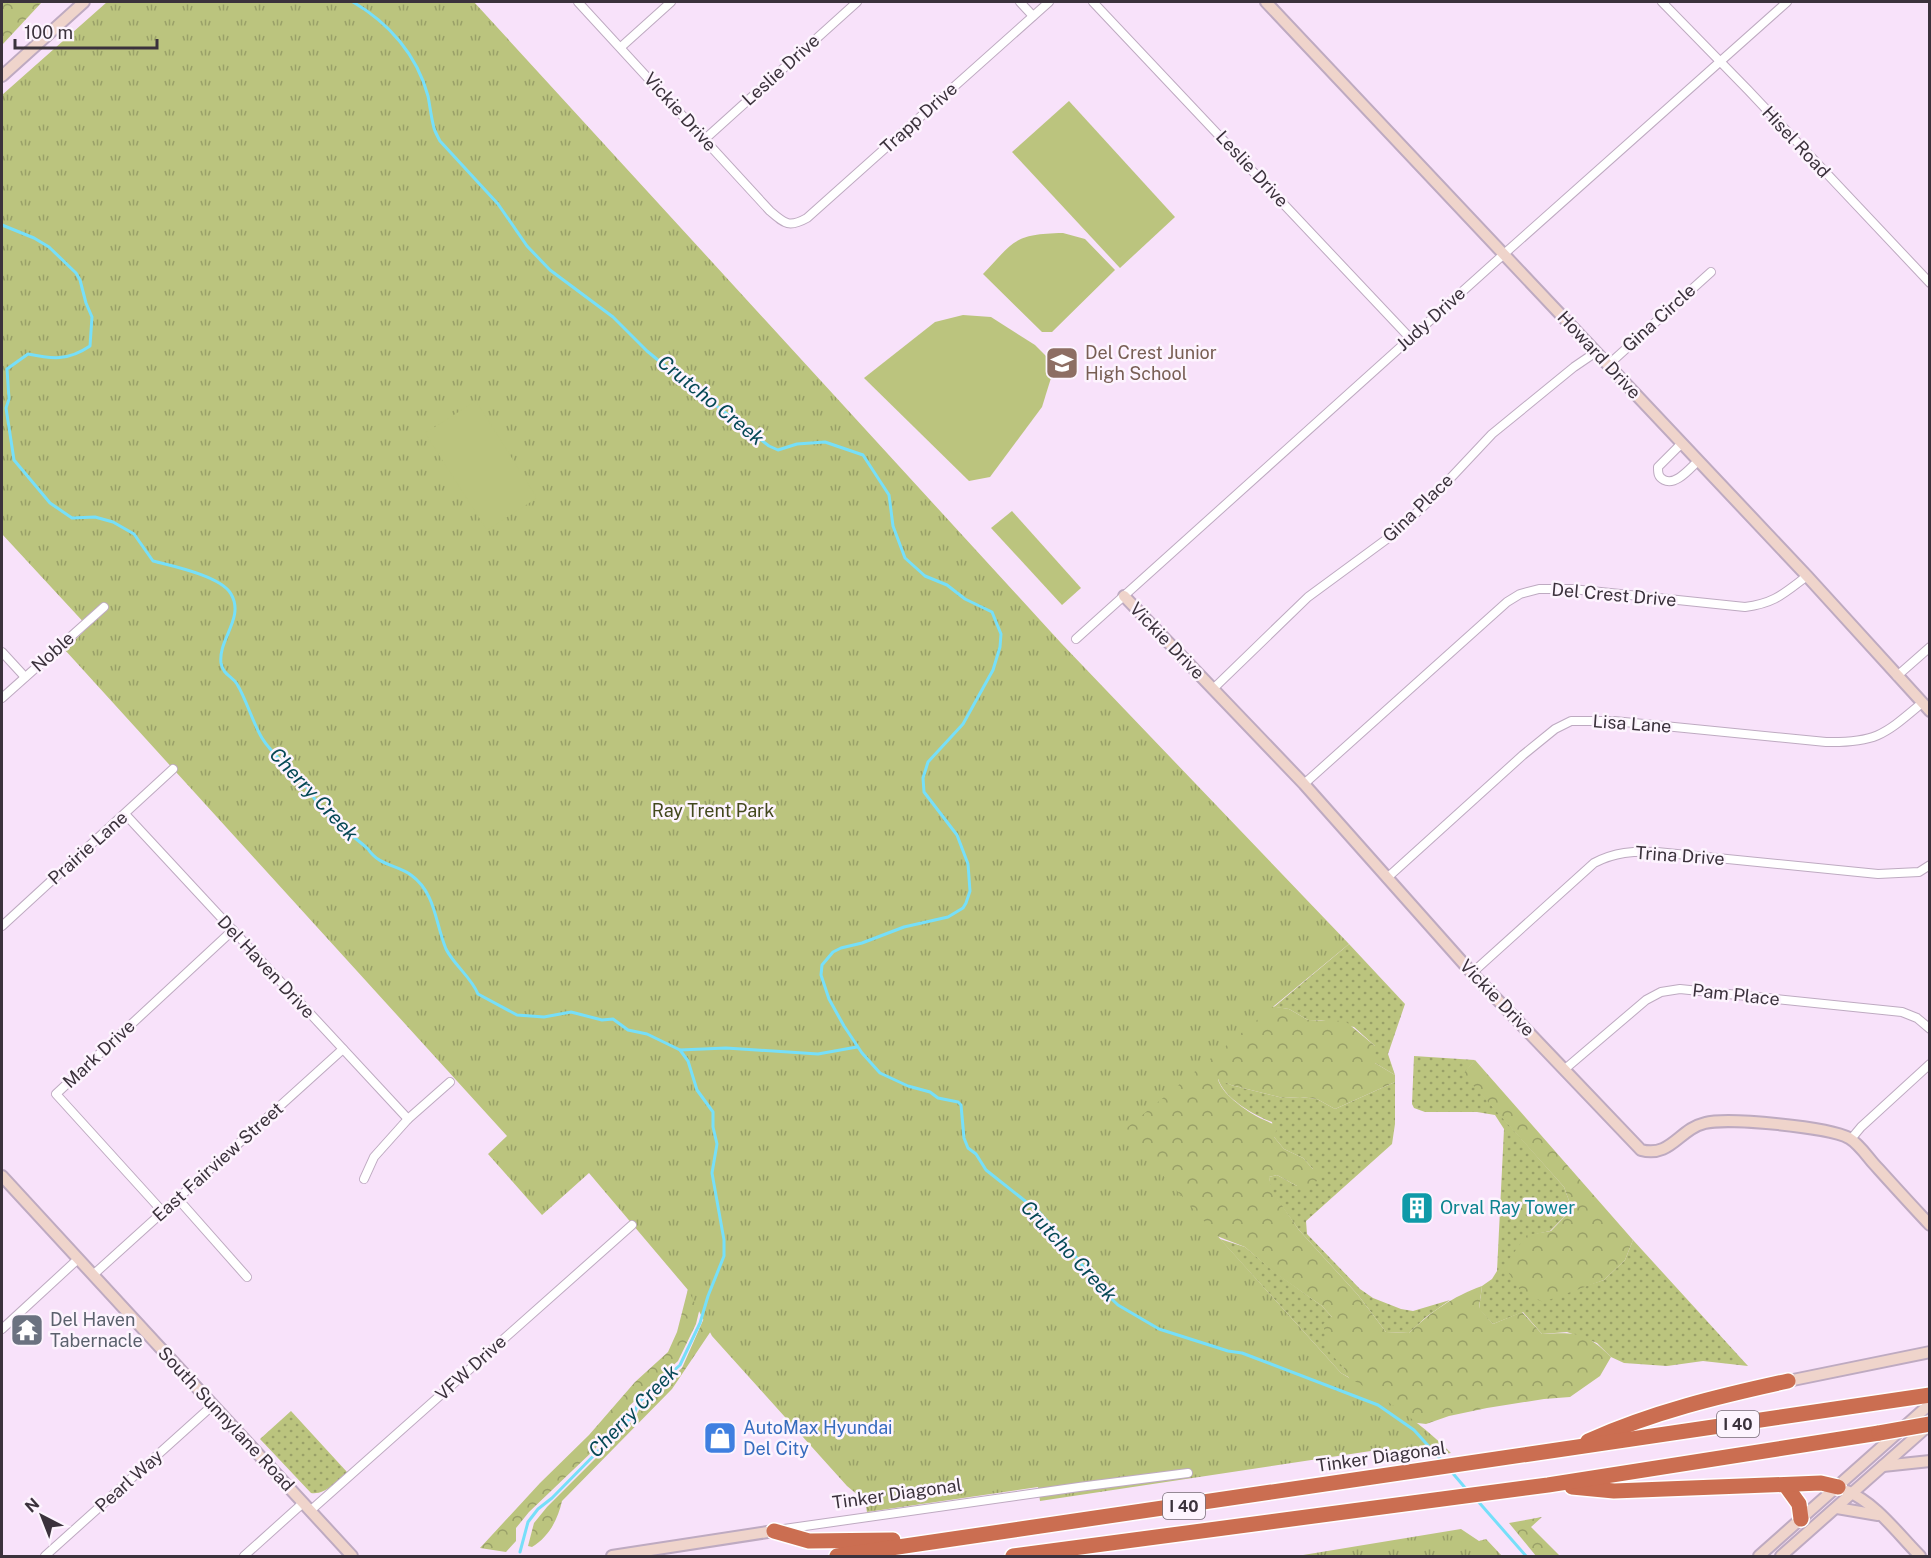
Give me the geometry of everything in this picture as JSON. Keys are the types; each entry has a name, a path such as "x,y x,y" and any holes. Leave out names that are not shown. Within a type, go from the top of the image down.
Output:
{"highway":[{"path":"1570,1449 1625,1424 1675,1407 1788,1381"},
{"name":"Tinker Diagonal","path":"837,1557 1929,1395"},
{"name":"I 40","path":"1013,1557 1548,1485 1929,1424"},
{"path":"1548,1485 1614,1491 1821,1483 1838,1487"},
{"path":"1786,1486 1799,1504 1801,1519"},
{"path":"774,1531 814,1541 956,1539"}],"street":[{"path":"2,76 84,2"},
{"name":"Vickie Drive","path":"578,2 783,223"},
{"path":"621,47 672,2"},
{"name":"Leslie Drive","path":"705,140 857,2"},
{"path":"1020,2 1033,16"},
{"name":"Trapp Drive","path":"783,223 795,224 807,218 1049,2"},
{"name":"Leslie Drive","path":"1093,2 1410,338"},
{"name":"Howard Drive","path":"1266,2 1807,576 1926,707"},
{"name":"Hisel Road","path":"1662,2 1929,283"},
{"name":"Judy Drive","path":"1076,639 1503,254 1787,2"},
{"name":"Gina Circle","path":"1608,364 1711,272"},
{"name":"Gina Place","path":"1213,688 1308,597 1395,533 1430,501 1492,434 1574,367 1596,352"},
{"path":"1682,443 1658,467 1661,478 1674,481 1698,461"},
{"name":"Del Crest Drive","path":"1304,784 1507,602 1520,594 1539,589 1572,589 1744,607 1763,604 1780,597 1807,576"},
{"name":"Vickie Drive","path":"1124,596 1304,784 1472,973 1641,1150 1653,1153 1666,1148 1691,1129 1704,1123 1747,1122 1832,1131 1851,1139"},
{"name":"Noble","path":"2,698 104,606"},
{"path":"1897,676 1929,647"},
{"path":"2,652 25,677"},
{"name":"Lisa Lane","path":"1387,878 1523,755 1555,729 1571,721 1614,721 1826,742 1850,742 1871,739 1926,707"},
{"name":"Prairie Lane","path":"2,926 173,769"},
{"name":"Del Haven Drive","path":"125,814 408,1119"},
{"name":"Trina Drive","path":"1472,973 1594,863 1609,855 1630,851 1657,852 1878,874 1919,872 1929,865"},
{"name":"Mark Drive","path":"164,1212 56,1094 233,930"},
{"name":"Pam Place","path":"1565,1069 1646,1000 1660,992 1680,989 1902,1012 1917,1018 1929,1029"},
{"name":"East Fairview Street","path":"93,1275 343,1049"},
{"path":"1929,1064 1851,1139 1929,1225"},
{"path":"364,1179 374,1157 408,1119 450,1082"},
{"name":"South Sunnylane Road","path":"2,1176 352,1557"},
{"path":"178,1199 247,1277"},
{"name":"VFW Drive","path":"244,1557 307,1507 632,1225"},
{"path":"2,1329 78,1259"},
{"path":"1788,1381 1929,1352"},
{"path":"1759,1557 1929,1404"},
{"name":"Pearl Way","path":"45,1557 213,1406"},
{"path":"1781,1557 1885,1466 1929,1424"},
{"path":"1862,1466 1929,1461"},
{"name":"Tinker Diagonal","path":"612,1557 1068,1488 1188,1473"},
{"path":"1838,1487 1853,1494 1881,1515 1920,1557"},
{"path":"1837,1508 1881,1515"}],"green space":[{"path":"2,2 42,2 2,45"},
{"name":"Ray Trent Park","path":"107,2 474,2 1061,643 1349,944 1123,1131 1341,1373 1399,1409 1451,1453 1400,1460 1393,1453 1384,1449 1040,1501 1038,1487 867,1512 865,1501 847,1486 712,1336 688,1290 589,1173 542,1215 488,1154 507,1136 65,650 88,627 2,534 2,95"},
{"path":"1069,101 1175,217 1120,268 1012,152"},
{"path":"1063,233 1085,239 1115,270 1052,332 1042,332 983,274 1002,253 1017,241 1035,235"},
{"path":"963,315 991,317 1035,345 1055,365 1042,407 990,477 969,481 864,378 935,322"},
{"path":"476,401 537,498 487,530 425,433"},
{"path":"1012,511 1081,588 1062,605 991,528"},
{"path":"1349,944 1405,1004 1388,1054 1395,1075 1375,1063 1375,1046 1354,1027 1321,1020 1308,1020 1289,1009 1274,1007"},
{"path":"1258,1004 1289,1009 1308,1020 1345,1021 1375,1046 1375,1063 1395,1075 1395,1082 1335,1109 1317,1099 1283,1098 1231,1085 1218,1079 1224,1090 1234,1100 1277,1128 1274,1137 1284,1149 1303,1158 1313,1169 1323,1171 1318,1180 1308,1188 1297,1186 1277,1175 1269,1177 1272,1191 1299,1230 1358,1295 1386,1332 1409,1333 1443,1305 1482,1286 1479,1308 1493,1324 1522,1312 1542,1334 1564,1333 1587,1338 1611,1357 1600,1376 1570,1397 1487,1408 1449,1416 1426,1424 1409,1422 1354,1387 1343,1367 1330,1353 1323,1324 1332,1317 1322,1306 1275,1273 1245,1247 1204,1231 1118,1136 1109,1054"},
{"path":"1414,1056 1475,1060 1464,1074 1564,1187 1572,1209 1550,1231 1527,1236 1576,1289 1604,1280 1625,1260 1633,1240 1748,1366 1703,1361 1667,1366 1624,1363 1611,1357 1597,1343 1567,1332 1542,1334 1523,1312 1493,1324 1479,1309 1482,1286 1492,1279 1497,1271 1504,1129 1495,1115 1477,1112 1425,1112 1414,1108 1412,1104"},
{"path":"1475,1060 1633,1240 1625,1260 1604,1280 1543,1302 1520,1290 1504,1266 1527,1235 1551,1231 1572,1209 1564,1187 1463,1074"},
{"path":"1218,1078 1231,1085 1283,1098 1317,1099 1335,1109 1395,1082 1395,1124 1392,1144 1306,1221 1307,1234 1360,1289 1373,1298 1401,1309 1413,1311 1450,1300 1426,1317 1409,1333 1386,1332 1358,1295 1299,1230 1271,1191 1269,1177 1277,1175 1297,1186 1313,1169 1303,1158 1284,1149 1274,1137 1272,1122 1232,1099"},
{"path":"1220,1239 1245,1247 1322,1306 1332,1317 1343,1367 1350,1378 1341,1373"},
{"path":"689,1285 704,1291 696,1324 678,1361 629,1406 629,1413 618,1420 595,1449 529,1512 516,1528 516,1541 506,1552 480,1548 540,1483 589,1435 635,1382 668,1352 677,1332"},
{"path":"716,1291 713,1328 672,1389 562,1501 548,1533 532,1547 528,1546 534,1523 547,1507 615,1439 619,1432 634,1420 642,1404 682,1368"},
{"path":"291,1411 347,1472 322,1492 311,1493 260,1439"},
{"path":"1542,1517 1531,1527 1560,1556 1536,1556 1509,1523"},
{"path":"1461,1529 1479,1541 1486,1539 1502,1556 1297,1556"}],"waterway":[{"name":"Crutcho Creek","path":"353,2 390,30 409,54 423,81 434,128 440,141 498,204 527,246 550,270 613,317 647,351 676,375 769,446 778,450 797,444 825,442 863,455 889,495 893,526 905,558 925,576 947,585 965,599 992,612 1001,634 1000,647 993,670 963,724 928,762 923,778 924,792 957,835 968,864 970,891 966,903 963,908 948,917 904,927 862,943 841,948 833,952 822,965 821,975 829,999 862,1053 880,1073 908,1086 930,1092 938,1098 958,1102 961,1105 964,1138 968,1148 976,1154 986,1170 1039,1212 1098,1286 1118,1305 1159,1329 1228,1351 1242,1353 1378,1405 1414,1430 1442,1461"},
{"name":"Cherry Creek","path":"2,225 49,247 76,273 92,317 90,346 82,351 60,358 28,354 7,369 9,399 6,408 14,460 50,503 72,518 95,517 113,522 134,534 153,561 207,577 226,588 231,594 235,612 223,645 221,663 224,670 237,684 262,738 334,821 363,844 372,855 406,872 419,882 430,899 446,949 478,994 517,1015 544,1017 571,1012 602,1020 613,1019 628,1030 647,1034 680,1050 688,1061 697,1090 713,1112 713,1127 717,1144 712,1173 724,1240 724,1256 700,1323 680,1365 638,1403 633,1417 615,1429 609,1440 552,1498 538,1509 528,1522 520,1552"},
{"path":"680,1050 726,1048 818,1054 857,1047"},
{"name":"Crutcho Creek","path":"1450,1470 1467,1490"},
{"name":"Crutcho Creek","path":"1476,1499 1526,1556"}],"place":[{"name":"Del Crest Junior High School","path":"1062,363"},
{"name":"Orval Ray Tower","path":"1417,1208"},
{"name":"Del Haven Tabernacle","path":"27,1330"},
{"name":"AutoMax Hyundai Del City","path":"720,1438"}]}
